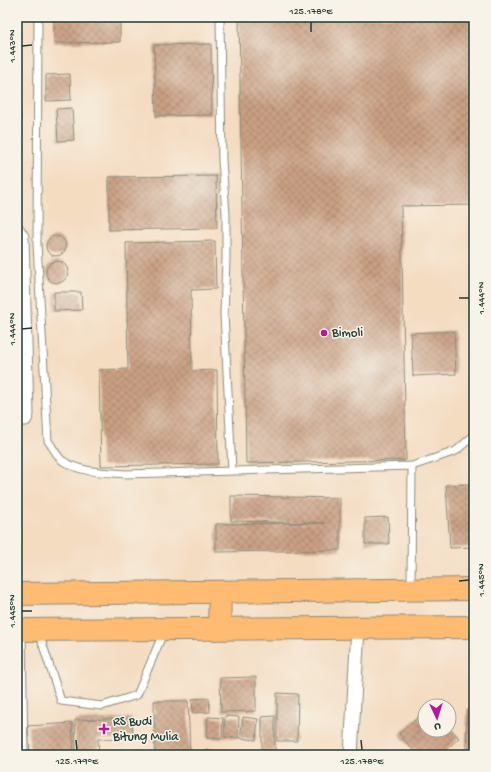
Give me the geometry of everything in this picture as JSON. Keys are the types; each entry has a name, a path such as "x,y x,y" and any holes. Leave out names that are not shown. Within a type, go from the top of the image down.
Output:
{"highway":[{"path":"17,594 474,589"},
{"path":"219,628 220,592"},
{"path":"26,630 474,627"}],"street":[{"path":"17,229 22,237 20,291 27,414 25,419 17,419"},
{"path":"351,755 358,627"}],"lane":[{"path":"38,17 37,244 48,441 63,461 81,470 126,474 412,466 456,451 474,435"},
{"path":"220,17 222,161 226,251 224,314 232,470"},
{"path":"411,590 412,466"},
{"path":"26,630 60,701 102,706 137,695 165,629"},
{"path":"24,755 26,630"}],"building":[{"path":"17,17 19,17 21,43 17,43"},
{"path":"54,17 120,17 120,42 54,43"},
{"name":"Bimoli","path":"239,17 474,17 474,205 401,206 406,460 246,463"},
{"path":"211,44 212,115 156,116 154,45"},
{"path":"17,66 20,66 21,96 17,96"},
{"path":"70,74 71,100 46,101 46,75"},
{"path":"17,102 20,102 21,124 17,124"},
{"path":"72,108 74,140 58,141 56,109"},
{"path":"216,176 217,228 109,230 109,177"},
{"path":"56,236 63,239 66,246 63,253 56,256 49,253 46,246 49,239"},
{"path":"215,241 216,289 191,290 192,371 217,370 218,464 101,466 99,370 128,369 126,243"},
{"path":"57,261 65,264 68,272 65,280 57,283 49,280 46,272 49,264"},
{"path":"54,292 81,292 82,310 54,311"},
{"path":"454,331 456,374 413,376 411,333"},
{"path":"470,484 473,547 450,548 446,485"},
{"path":"231,496 340,498 340,550 216,552 216,524 325,523 231,521"},
{"path":"388,517 389,544 365,544 365,518"},
{"path":"256,677 256,711 221,712 220,678"},
{"path":"277,693 298,694 297,741 277,741"},
{"path":"209,698 210,712 193,713 192,699"},
{"path":"154,701 188,701 190,755 155,755"},
{"path":"467,710 474,710 474,751 466,751"},
{"path":"225,716 239,717 238,738 224,737"},
{"path":"275,716 275,754 262,754 262,717"},
{"path":"208,717 223,718 222,739 207,738"},
{"path":"243,717 258,719 256,740 240,738"},
{"name":"RS Budi Bitung Mulia","path":"132,718 133,738 98,739 99,755 76,755 75,720"},
{"path":"417,718 417,738 457,738 457,736 459,738 440,755 417,755 399,734"},
{"path":"72,723 74,755 30,755 28,726"},
{"path":"206,749 230,754 230,755 204,755"}],"place":[{"name":"Bimoli","path":"324,333"},
{"name":"RS Budi Bitung Mulia","path":"104,729"}]}
